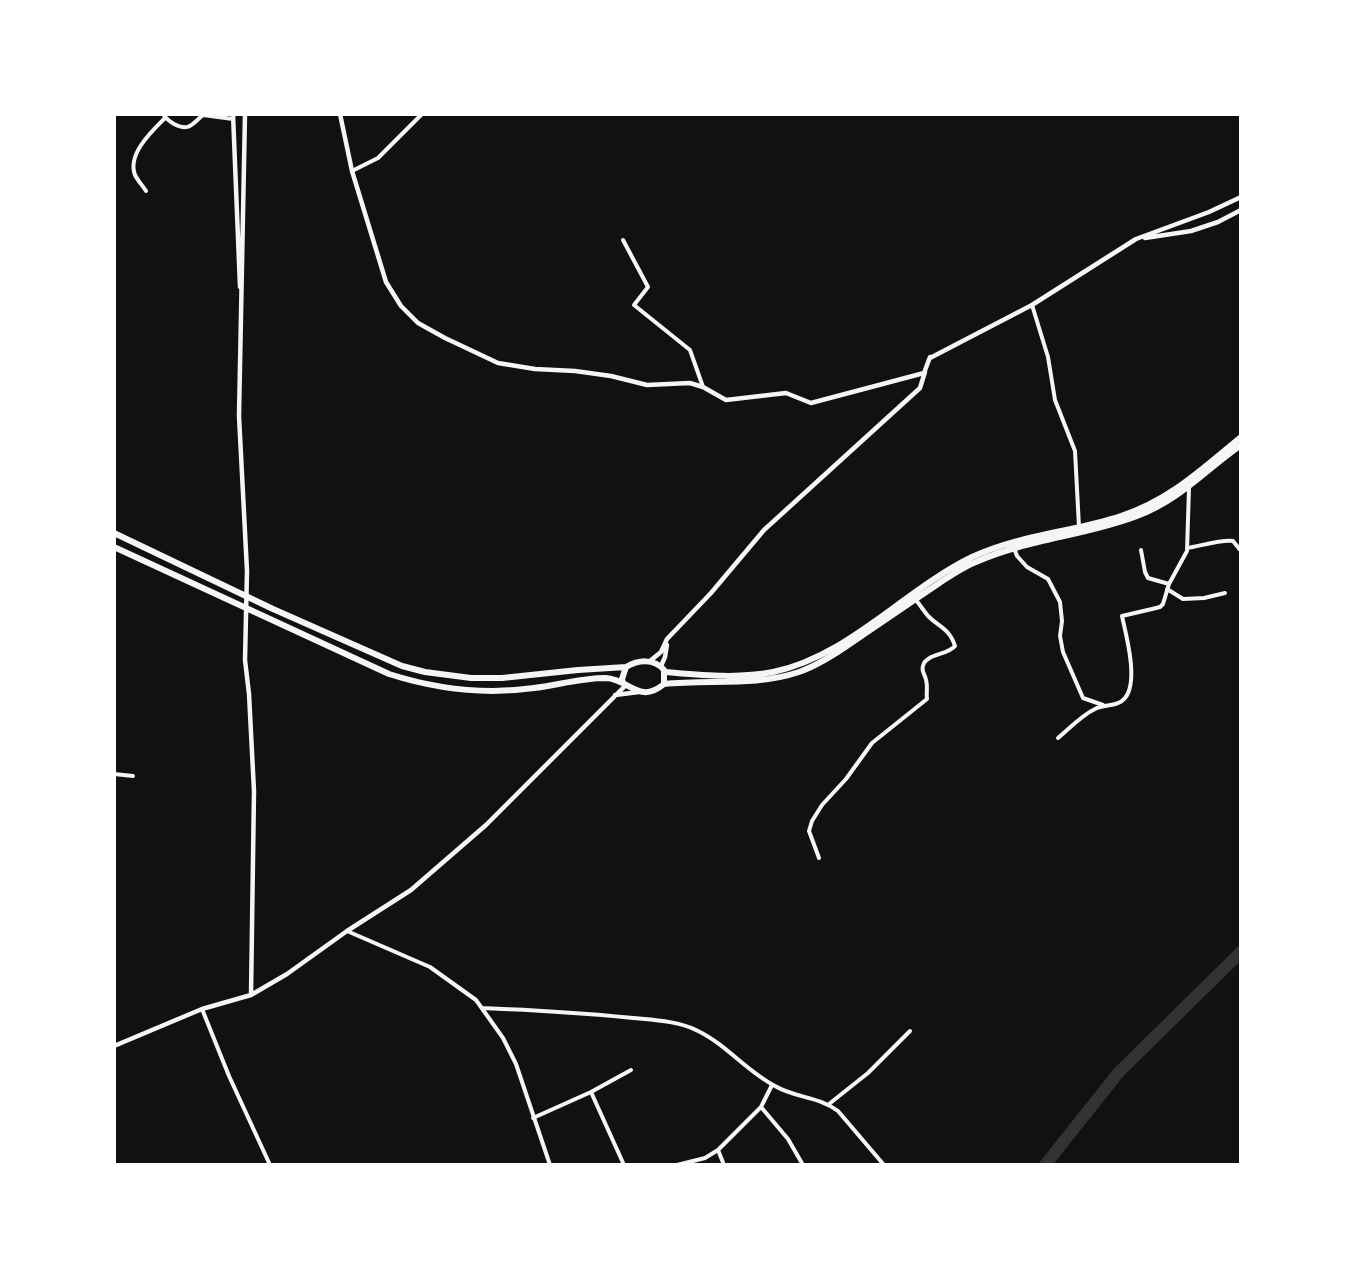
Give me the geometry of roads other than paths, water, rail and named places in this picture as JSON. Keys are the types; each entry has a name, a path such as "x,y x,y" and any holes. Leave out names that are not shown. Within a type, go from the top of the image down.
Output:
{"main road":[{"path":"114,533 273,609 402,666 425,672 471,678 502,678 626,667 638,662 650,661 663,669 722,676 748,676 794,666 825,653 972,558 1012,543 1120,516 1166,496 1186,484 1241,437"},
{"path":"114,548 389,674 422,685 481,692 607,678 641,692 654,691 664,684 748,682 797,673 838,652 974,562 1014,548 1138,516 1170,501 1189,488 1241,445"},
{"path":"624,685 622,679 626,667"},
{"path":"663,669 664,684"}],"street":[{"path":"147,190 136,177 135,158 140,147 164,116 183,128 189,127 203,114 233,116 241,329"},
{"path":"245,114 239,416 247,571 245,660 254,791 251,994"},
{"path":"340,114 352,171 386,282 393,296 409,315 430,330 498,363 611,376 647,385 690,383 703,387 726,400 786,393 811,404 924,373 930,357 1032,305 1136,239 1209,212 1241,197"},
{"path":"352,171 378,158 422,114"},
{"path":"1136,239 1191,231 1218,222 1241,210"},
{"path":"623,240 648,287 634,305 690,350 703,387"},
{"path":"1032,305 1048,357 1055,400 1076,451 1079,527"},
{"path":"650,661 661,652 667,639 711,593 764,530 920,388 930,357"},
{"path":"1058,738 1096,708 1116,705 1125,699 1129,691 1131,661 1122,616 1160,607 1163,604 1168,587 1185,558 1189,488"},
{"path":"1187,548 1227,540 1233,541 1241,551"},
{"path":"1014,548 1017,556 1027,567 1048,579 1060,602 1062,621 1060,636 1063,652 1083,698 1106,706"},
{"path":"1141,550 1148,578 1168,587 1183,599 1204,598 1224,593"},
{"path":"819,858 809,831 822,805 846,779 872,743 927,699 927,681 922,671 926,660 950,651 955,646 945,628 929,616 916,599"},
{"path":"663,669 667,639"},
{"path":"114,1046 202,1009 251,994 287,974 347,931 411,890 486,825 624,685"},
{"path":"615,694 641,692"},
{"path":"114,774 133,776"},
{"path":"347,931 430,967 462,989 482,1008 503,1038 516,1064 550,1165"},
{"path":"482,1008 585,1013 677,1024 695,1029 772,1085 789,1093 811,1097 829,1104 884,1165"},
{"path":"202,1009 229,1076 270,1165"},
{"path":"829,1104 868,1073 910,1031"},
{"path":"533,1118 591,1092 631,1070"},
{"path":"677,1165 705,1158 718,1150 760,1107 772,1085"},
{"path":"591,1092 624,1165"},
{"path":"760,1107 788,1139 803,1165"},
{"path":"718,1150 724,1165"}],"waterway":[{"path":"1045,1165 1119,1072 1241,952"}]}
